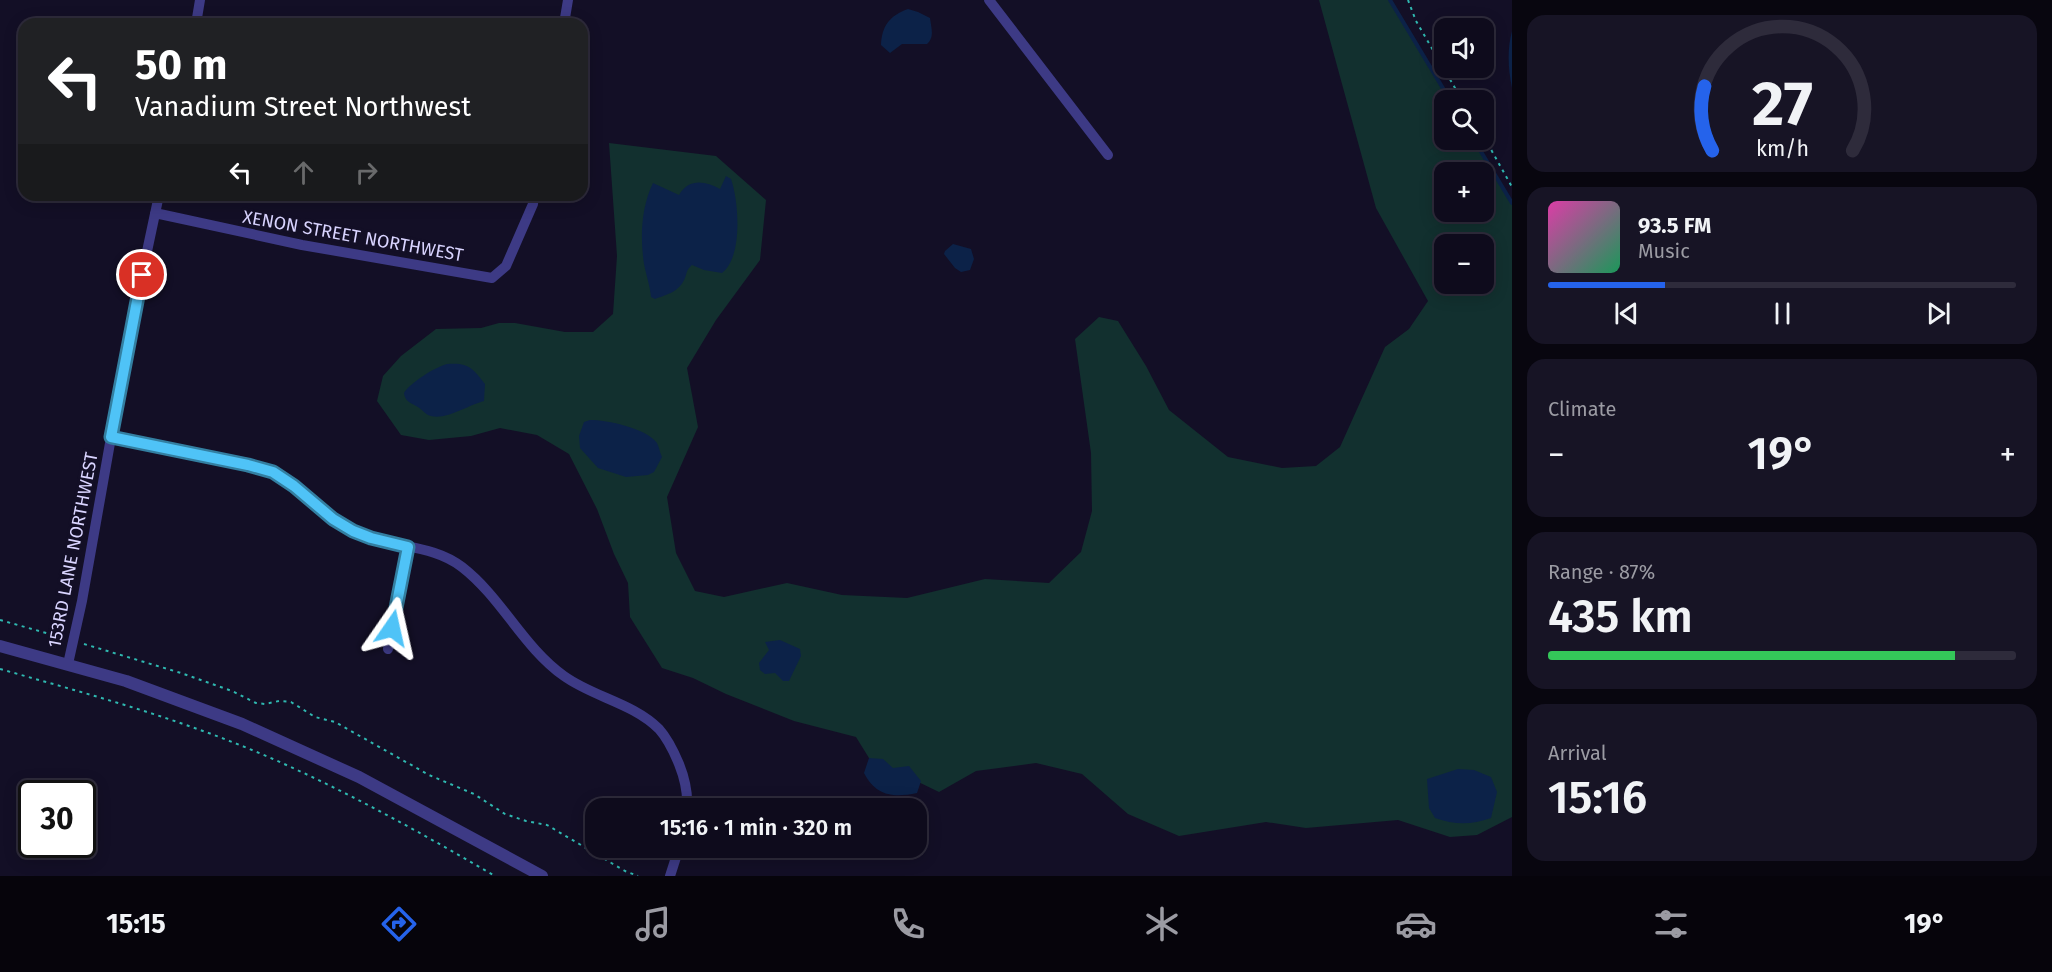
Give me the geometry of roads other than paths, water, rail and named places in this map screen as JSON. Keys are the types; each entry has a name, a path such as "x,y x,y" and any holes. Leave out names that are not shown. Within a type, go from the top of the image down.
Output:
{"street":[{"path":"197,18 200,0"},
{"path":"565,18 568,0"},
{"path":"989,0 1108,155"},
{"name":"153RD LANE NORTHWEST","path":"68,664 129,336 158,201"},
{"name":"XENON STREET NORTHWEST","path":"155,213 302,245 492,278 506,266 533,201"},
{"path":"111,437 273,472 294,486 333,519 353,531 371,538 441,555 460,565 482,583 542,659 564,677 640,715 659,729 674,752 684,776 688,798"},
{"path":"388,649 408,547"},
{"path":"0,646 68,664 178,699 242,724 315,756 401,799 542,876"},
{"path":"670,876 676,858"}],"water":[{"path":"908,9 930,18 931,38 927,44 902,44 890,53 881,45 885,27 891,18"},
{"path":"1512,31 1512,88 1509,45"},
{"path":"726,176 731,179 734,189 737,215 736,242 729,265 722,273 692,265 683,283 676,289 655,299 651,297 644,264 642,233 646,202 653,183 679,195 688,186 698,183 709,184 720,189"},
{"path":"953,244 971,249 974,259 970,270 961,272 944,254"},
{"path":"447,364 465,365 473,370 485,384 484,401 449,415 434,417 408,401 404,393 423,376"},
{"path":"590,420 626,426 652,438 657,443 662,457 654,472 648,475 626,477 598,468 580,448 579,436 584,422"},
{"path":"780,640 800,649 801,656 789,681 783,681 775,673 765,674 760,670 759,663 769,650 765,642"},
{"path":"869,758 883,759 893,768 909,766 921,781 917,793 893,795 874,787 864,773"},
{"path":"1458,769 1474,770 1491,777 1497,792 1491,818 1463,823 1435,818 1429,808 1427,779"}],"waterway":[{"path":"1390,0 1444,90"},
{"path":"1480,150 1512,203"}]}
